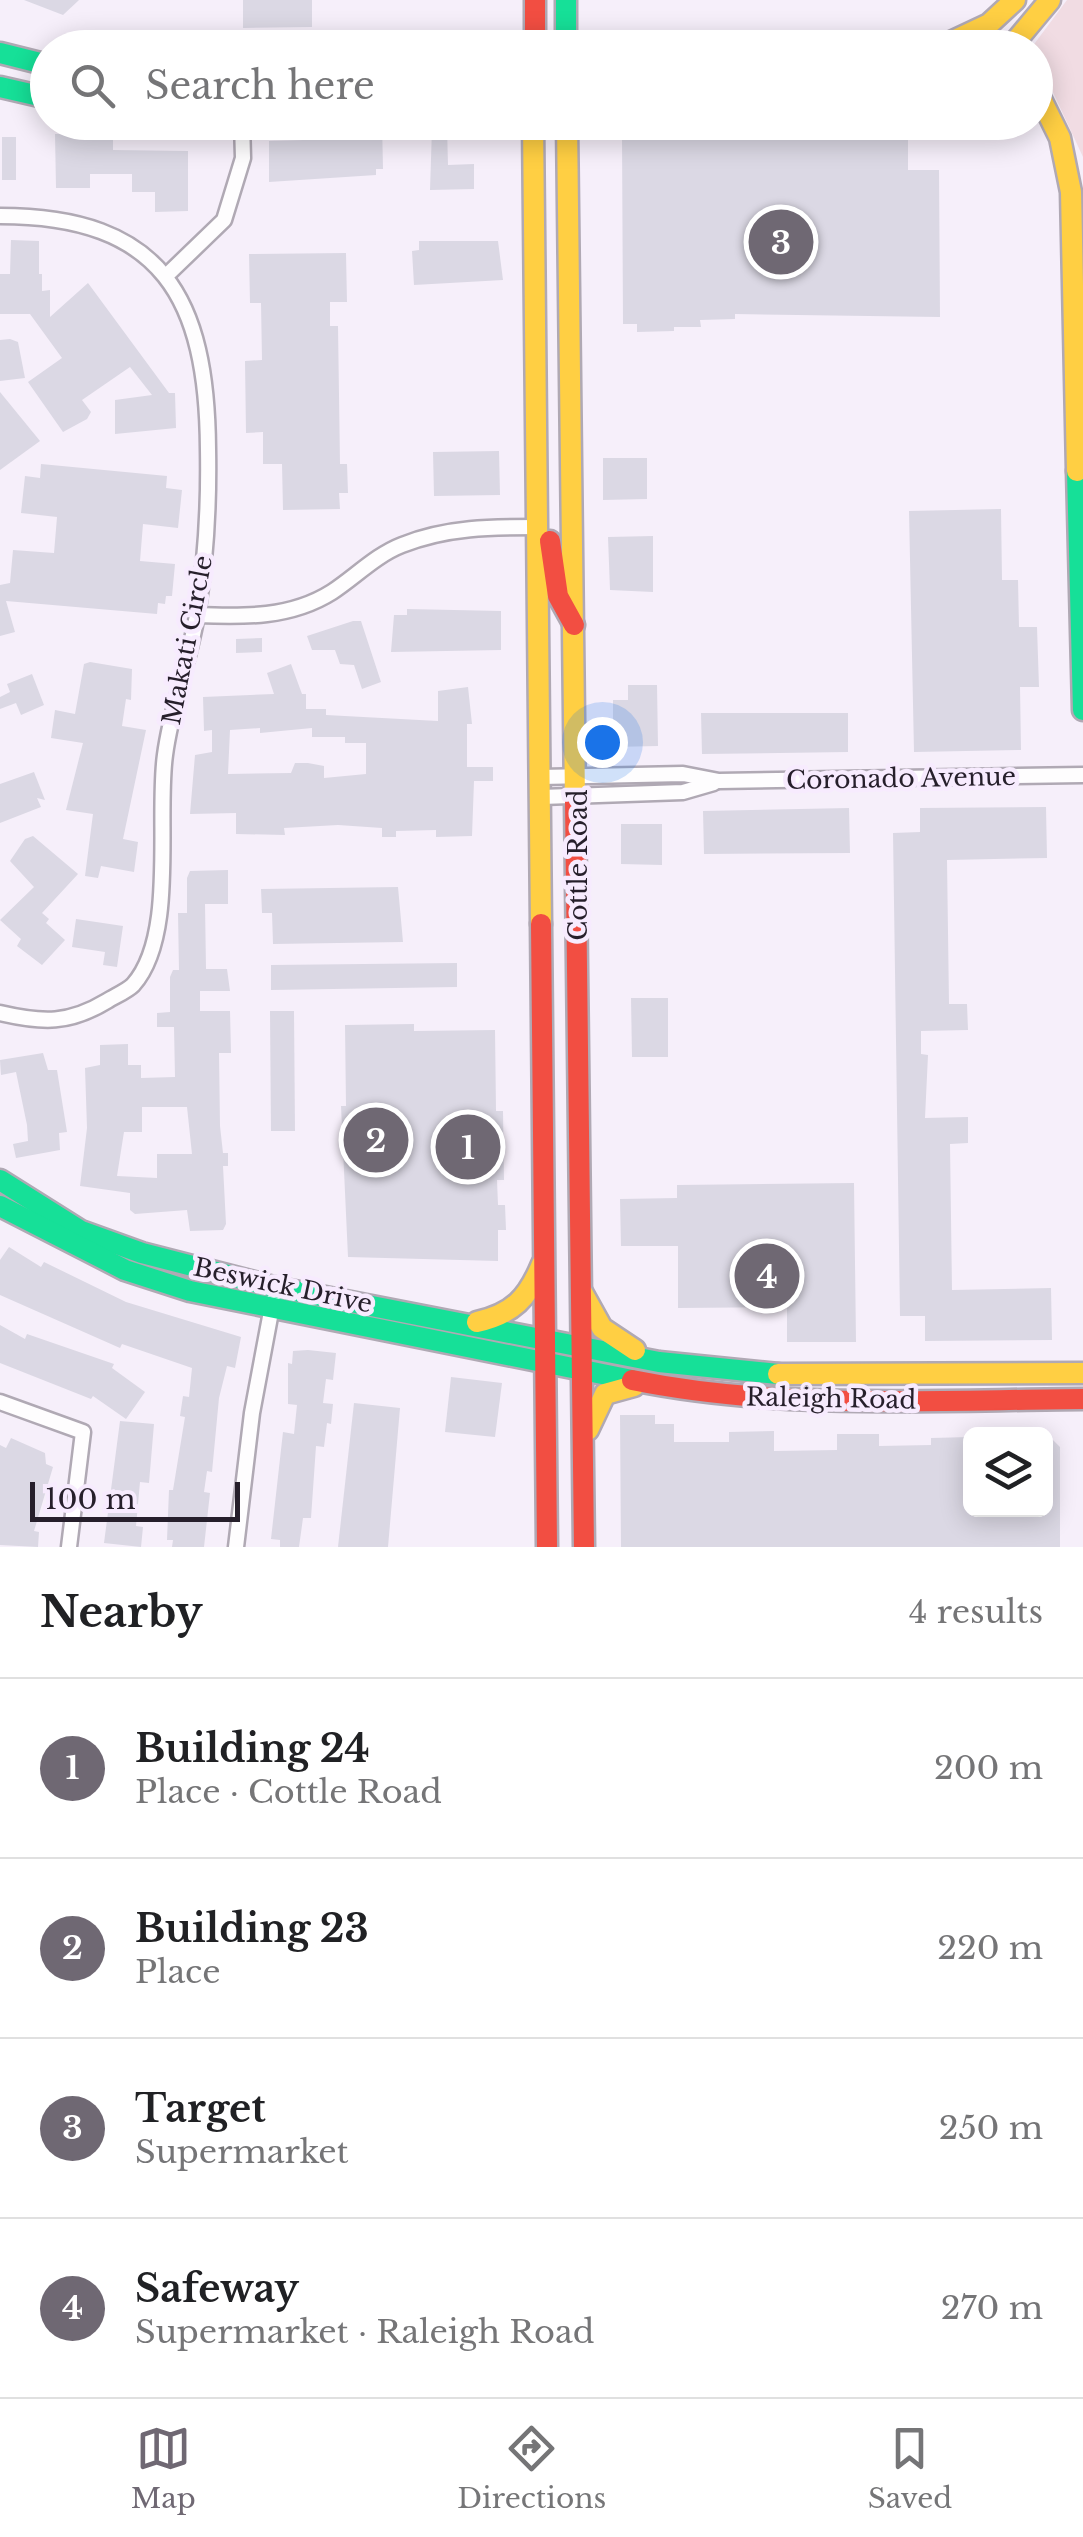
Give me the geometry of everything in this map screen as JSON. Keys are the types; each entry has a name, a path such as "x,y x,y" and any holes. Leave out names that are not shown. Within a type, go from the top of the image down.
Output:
{"main road":[{"path":"534,0 535,30"},
{"path":"566,0 566,30"},
{"path":"976,30 989,24 1015,0"},
{"path":"1023,30 1050,0"},
{"path":"989,24 994,30"},
{"path":"0,53 30,60"},
{"path":"0,87 30,94"},
{"path":"1053,124 1060,138 1071,192 1081,481 1083,710"},
{"name":"Cottle Road","path":"533,140 547,1547"},
{"name":"Cottle Road","path":"567,140 584,1547"},
{"path":"538,431 550,504 559,516 573,522"},
{"path":"540,527 552,543 563,615 575,626"},
{"name":"Beswick Drive","path":"4,1201 95,1238 274,1286 582,1346"},
{"name":"Beswick Drive","path":"4,1201 125,1270 272,1310 581,1372"},
{"path":"466,1323 502,1318 528,1301 546,1252"},
{"path":"582,1291 610,1338 659,1362"},
{"name":"Raleigh Road","path":"582,1346 659,1362 749,1374 1083,1373"},
{"name":"Raleigh Road","path":"581,1372 697,1393 816,1402 1083,1400"},
{"path":"583,1446 596,1406 605,1394 648,1384"}],"street":[{"path":"166,276 224,220 243,158 242,140"},
{"name":"Makati Circle","path":"0,216 52,218 100,231 143,256 166,276 199,340 208,389 208,488 197,615 165,754 158,916 150,953 132,985 81,1017 46,1023 0,1013"},
{"path":"197,615 244,617 294,611 331,593 398,546 436,533 540,527"},
{"name":"Coronado Avenue","path":"542,787 683,774 720,782 1083,775"},
{"path":"236,1547 252,1412 274,1286"},
{"path":"0,1402 83,1432 69,1547"}],"shaded area":[{"path":"1067,0 1083,0 1083,157 1053,92 1053,30 1045,30"}],"building":[{"path":"24,0 79,0 63,15"},
{"path":"243,0 312,0 312,27 243,28"},
{"path":"2,137 16,137 16,180 2,180"},
{"path":"55,140 113,140 113,150 188,151 188,211 155,212 155,192 132,192 132,174 90,174 90,188 56,188"},
{"path":"382,140 383,169 376,169 376,175 269,182 269,141"},
{"path":"432,140 447,140 448,165 474,164 474,189 430,190"},
{"path":"622,140 908,140 908,170 939,170 940,317 735,314 735,319 700,320 701,327 637,332 637,324 623,324"},
{"path":"11,240 39,241 39,274 42,291 50,290 50,317 88,283 169,393 175,393 176,428 115,434 115,400 152,395 130,367 82,400 91,412 87,419 63,432 28,382 62,358 30,314 0,314 0,274 10,274"},
{"path":"419,241 498,241 503,280 414,285 412,251 419,250"},
{"path":"346,253 347,302 330,302 330,326 338,326 340,464 347,464 348,493 339,493 340,509 283,510 282,464 263,464 263,432 246,433 245,361 262,360 261,303 250,303 249,254"},
{"path":"0,340 18,342 25,378 0,381"},
{"path":"0,392 40,441 0,470"},
{"path":"499,451 500,495 434,496 433,452"},
{"path":"603,458 647,458 647,499 603,500"},
{"path":"41,464 167,476 166,488 182,490 178,528 143,524 140,561 175,564 172,596 166,596 165,604 158,603 157,614 6,601 15,632 0,636 0,585 10,583 13,550 54,553 57,517 21,513 25,476 40,478"},
{"path":"1001,509 1002,580 1018,580 1019,627 1037,627 1039,687 1020,687 1021,750 914,752 909,511"},
{"path":"653,536 653,592 610,590 608,537"},
{"path":"407,609 501,611 501,650 391,652 394,615 407,615"},
{"path":"361,621 381,682 362,689 354,665 340,664 335,650 312,650 307,636"},
{"path":"262,638 262,652 236,653 236,639"},
{"path":"84,664 132,669 131,700 126,699 122,726 146,730 123,839 138,842 134,872 101,866 98,878 85,876 93,814 66,810 83,743 51,738 55,710 75,714"},
{"path":"291,664 302,694 306,694 306,709 326,709 326,715 438,721 438,691 468,687 472,724 467,724 467,767 493,767 493,781 474,781 472,836 436,837 436,830 396,831 396,837 382,837 382,828 338,825 284,828 285,835 236,834 236,813 190,814 195,755 212,752 212,730 204,731 203,697 274,694 267,673","holes":["260,728 260,733 312,728 312,737 345,737 345,743 366,743 366,774 324,778 324,766 308,763 295,763 291,773 228,774 230,730"]},
{"path":"32,674 44,705 21,715 16,703 0,709 0,697 10,692 7,684"},
{"path":"628,685 657,685 658,746 613,747 613,700 628,700"},
{"path":"701,713 848,713 848,752 702,754"},
{"path":"34,772 45,800 37,798 41,807 0,823 0,784"},
{"path":"1046,807 1047,858 947,860 949,1004 967,1004 968,1030 921,1031 921,1054 928,1055 925,1118 968,1117 968,1143 950,1144 952,1290 1051,1288 1052,1340 925,1341 925,1316 900,1316 893,833 920,832 920,808"},
{"path":"849,808 850,853 704,854 703,811"},
{"path":"621,824 662,824 662,865 621,864"},
{"path":"33,836 78,874 42,913 49,919 46,923 65,940 42,965 17,946 21,939 0,920 34,887 10,861 25,839"},
{"path":"228,870 228,904 205,904 206,969 227,969 230,991 200,991 200,1011 230,1011 231,1053 219,1053 220,1126 223,1153 228,1153 228,1166 223,1166 223,1230 190,1231 187,1210 135,1214 130,1210 130,1193 80,1186 87,1128 85,1068 100,1065 100,1045 128,1044 128,1065 141,1065 141,1078 175,1077 174,1027 157,1027 157,1013 170,1012 170,977 173,970 179,970 178,913 187,913 190,871","holes":["142,1107 187,1107 192,1154 157,1154 157,1178 117,1176 124,1132 142,1132"]},
{"path":"398,887 403,942 273,944 272,913 262,913 261,889"},
{"path":"76,919 123,926 117,967 103,965 105,952 72,947"},
{"path":"457,963 457,987 271,990 271,965"},
{"path":"631,998 668,998 668,1057 632,1057"},
{"path":"270,1011 294,1011 295,1131 271,1131"},
{"path":"414,1024 414,1031 495,1030 496,1111 503,1111 504,1180 497,1180 498,1205 505,1205 506,1230 498,1230 498,1261 348,1257 341,1106 346,1106 345,1025"},
{"path":"43,1053 48,1070 57,1070 67,1132 59,1133 60,1150 16,1158 13,1144 28,1141 27,1125 16,1072 1,1075 0,1060"},
{"path":"854,1183 856,1342 787,1342 787,1307 678,1308 678,1246 621,1246 620,1199 677,1198 677,1185"},
{"path":"9,1247 41,1267 44,1262 126,1302 241,1337 235,1368 227,1366 219,1398 212,1472 207,1471 204,1492 210,1493 204,1547 172,1547 173,1540 167,1540 169,1490 173,1490 185,1417 180,1416 183,1396 189,1397 192,1368 122,1344 120,1348 0,1295 0,1260"},
{"path":"0,1325 25,1339 27,1334 114,1364 112,1368 145,1392 126,1419 93,1396 91,1399 0,1363"},
{"path":"293,1351 336,1353 333,1380 326,1379 323,1403 333,1404 331,1424 327,1423 324,1447 316,1446 311,1518 303,1518 299,1547 280,1547 280,1540 271,1539 283,1432 294,1434 297,1405 288,1404 288,1363 292,1364"},
{"path":"451,1377 502,1383 495,1437 445,1432"},
{"path":"354,1403 400,1408 388,1547 338,1547"},
{"path":"620,1415 655,1415 655,1424 674,1424 674,1442 729,1442 729,1432 774,1431 774,1451 837,1450 837,1434 879,1434 879,1446 931,1445 931,1438 963,1437 963,1517 1053,1517 1053,1440 1060,1447 1060,1547 621,1547"},
{"path":"120,1421 154,1424 149,1483 140,1482 136,1526 143,1527 141,1547 104,1543"},
{"path":"11,1438 45,1453 46,1464 53,1467 34,1531 39,1532 38,1547 0,1545 0,1445 6,1448"}],"traffic: fast":[{"path":"566,0 566,30"},
{"path":"0,53 30,60"},
{"path":"0,87 30,94"},
{"path":"1077,471 1083,710"},
{"path":"0,1180 81,1231 142,1253 274,1287 659,1362 778,1374"},
{"path":"0,1206 125,1270 190,1291 632,1380"}],"traffic: slow":[{"path":"976,30 989,24 1015,0"},
{"path":"1025,30 1050,0"},
{"path":"1053,124 1060,138 1071,192 1077,471"},
{"path":"533,140 541,924"},
{"path":"567,140 575,801"},
{"path":"477,1322 518,1303 542,1264"},
{"path":"582,1292 602,1328 635,1350"},
{"path":"778,1374 1083,1373"},
{"path":"588,1430 605,1394 634,1386"}],"traffic: jam":[{"path":"535,0 535,30"},
{"path":"550,541 558,596 574,625"},
{"path":"575,801 584,1547"},
{"path":"541,924 547,1547"},
{"path":"632,1380 744,1396 800,1399 1083,1399"}],"place":[{"name":"Target","path":"781,242"},
{"name":"Building 23","path":"376,1140"},
{"name":"Building 24","path":"468,1147"},
{"name":"Safeway","path":"767,1276"}]}
